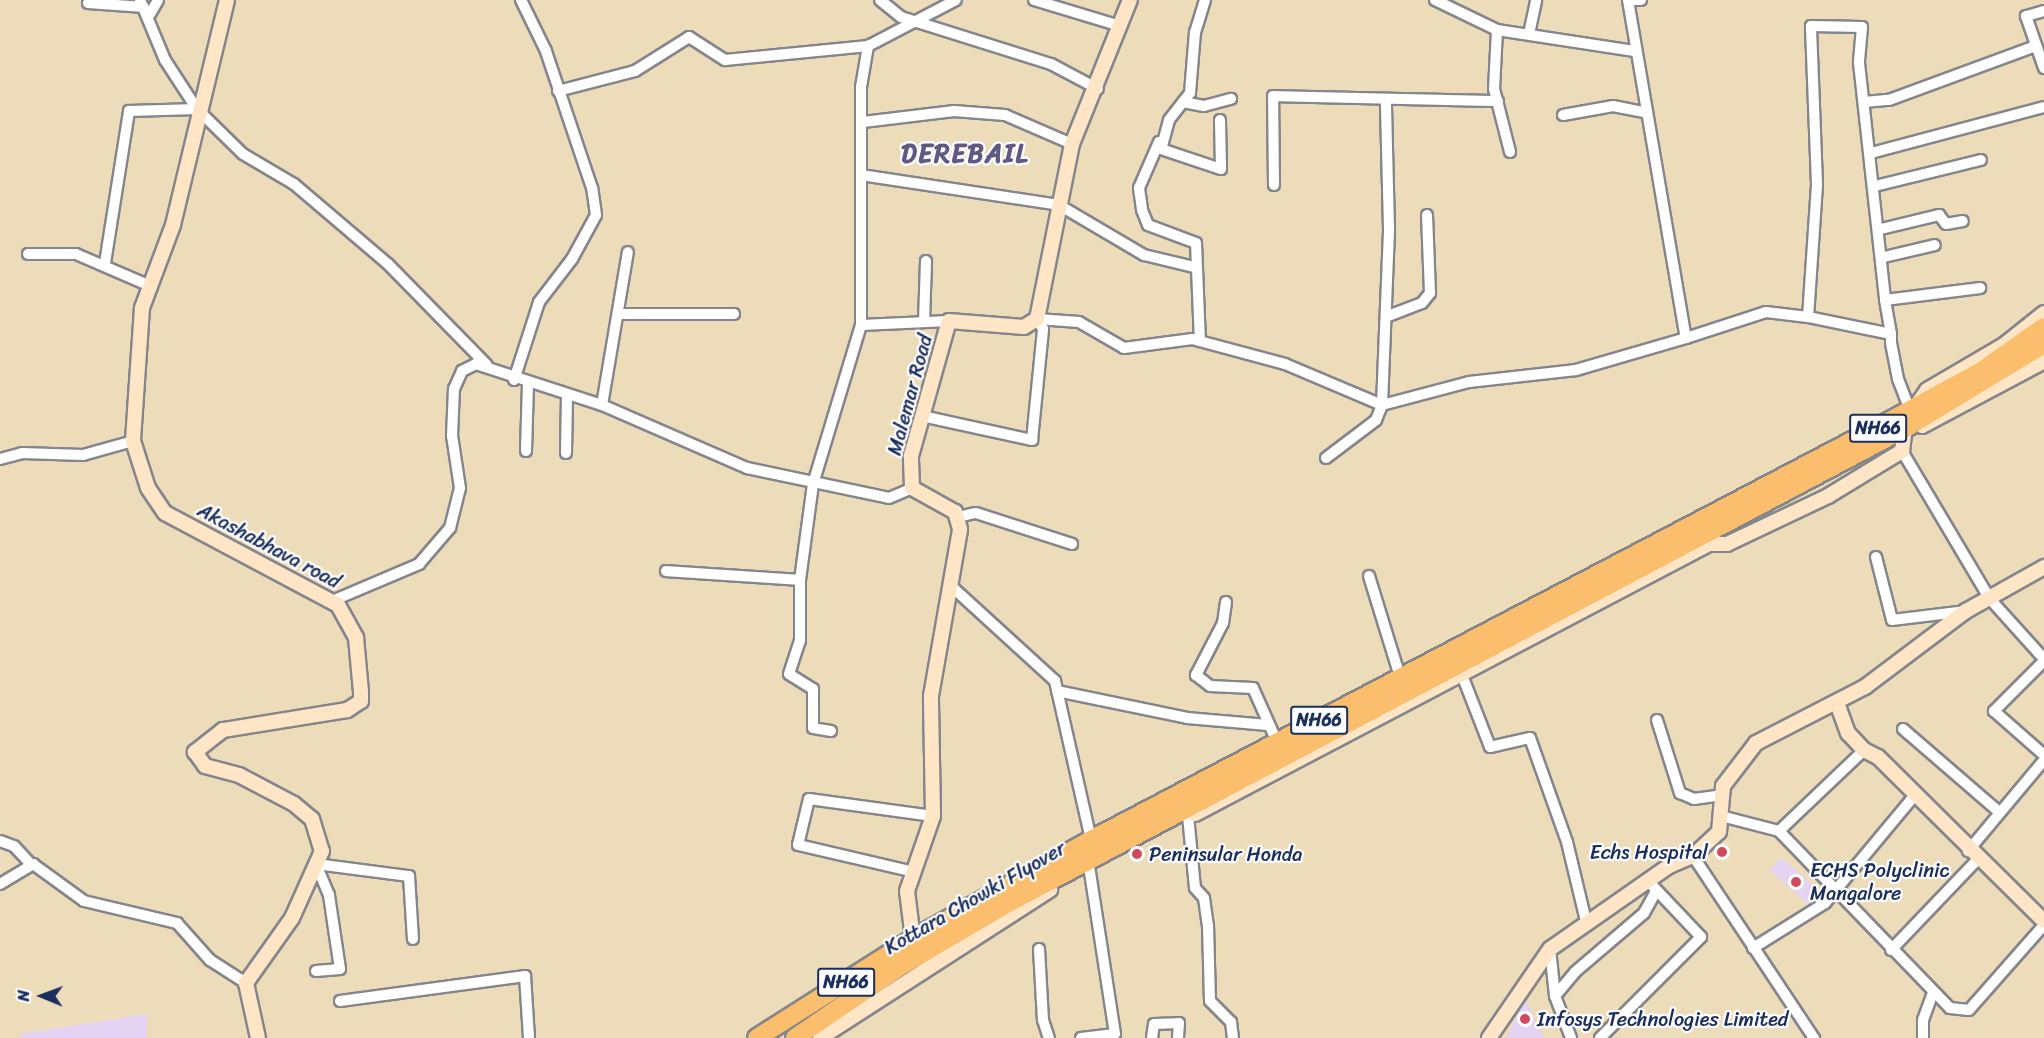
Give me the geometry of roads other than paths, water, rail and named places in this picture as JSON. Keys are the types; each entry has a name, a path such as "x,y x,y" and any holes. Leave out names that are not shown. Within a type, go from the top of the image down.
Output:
{"highway":[{"name":"NH66","path":"757,1038 913,939 1091,840 1400,677 1907,422 2044,327"},
{"name":"NH66","path":"1088,863 1907,422 2044,345"},
{"name":"Kottara Chowki Flyover","path":"806,1036 899,967 1088,863"}],"street":[{"path":"88,3 145,7 158,0"},
{"name":"Akashabhava road","path":"227,0 197,109 173,225 148,285 134,380 133,441 148,488 165,513 332,602 348,619 356,638 361,701 347,710 223,730 195,752 205,766 240,775 312,819 322,851 292,918 246,983"},
{"path":"514,380 539,302 572,259 596,215 592,188 558,91 521,0"},
{"path":"879,0 887,10 1051,64 1098,89"},
{"path":"558,91 635,71 689,37 725,60 868,46 884,34 920,22 956,0"},
{"path":"1034,0 1120,26"},
{"path":"922,416 1032,440 1043,329 1037,319 1072,144 1098,89 1130,0"},
{"path":"1200,341 1196,243 1148,225 1142,210 1139,188 1159,142 1190,93 1195,33 1205,0"},
{"path":"1436,0 1497,30 1635,51"},
{"path":"1529,34 1536,0"},
{"path":"1641,0 1628,0 1645,112 1686,338"},
{"path":"145,7 165,60 197,109 243,154 294,184 388,264 487,365 514,380 602,405 747,468 813,484 889,498 912,488 958,517 976,513 1072,544"},
{"path":"2044,11 2026,16 2044,68"},
{"path":"1808,317 1817,183 1811,26 1862,27 1864,102 1884,257 1885,300 1907,422 1902,451 1990,599 2044,660 1994,711 2044,755"},
{"path":"1497,30 1498,101 1509,152"},
{"path":"831,731 813,728 813,689 789,674 800,641 800,580 813,484 861,325 862,67 868,46"},
{"path":"1864,102 1889,100 2036,46"},
{"path":"1274,185 1274,96 1386,102 1498,101"},
{"path":"1183,102 1204,106 1231,99"},
{"path":"1326,458 1376,420 1382,405 1388,316 1386,102"},
{"path":"1563,115 1613,106 1645,112"},
{"path":"1871,153 2044,107"},
{"path":"105,263 129,111 197,109"},
{"path":"863,122 954,111 1005,115 1072,144"},
{"path":"1159,142 1179,157 1221,170 1220,120"},
{"path":"1875,186 1981,160"},
{"path":"861,175 1059,205 1144,255 1194,267"},
{"path":"1388,316 1422,303 1430,293 1426,215"},
{"path":"1881,229 1939,215 1946,224 1963,221"},
{"path":"1884,257 1935,245"},
{"path":"602,405 620,314 628,252"},
{"path":"28,254 76,254 105,263 148,285"},
{"path":"924,322 926,261"},
{"path":"1885,300 1980,288"},
{"path":"1037,319 1079,322 1124,348 1200,341 1285,364 1382,405 1469,382 1576,370 1766,312 1808,317 1891,334"},
{"path":"1907,422 1927,390 2004,345 2044,313"},
{"path":"620,314 734,314"},
{"name":"Malemar Road","path":"912,488 911,456 949,321 1024,327 1037,319"},
{"path":"861,325 949,321"},
{"path":"1907,422 2044,361"},
{"path":"332,602 419,564 450,528 459,488 452,436 454,389 470,365 487,365"},
{"path":"526,452 528,384"},
{"path":"566,453 567,396"},
{"path":"0,459 22,453 83,454 133,441"},
{"path":"1233,1038 1231,1022 1210,1001 1208,925 1204,898 1195,888 1188,811 1462,675 1709,544 1727,544 1828,496 1902,451"},
{"path":"913,939 906,919 910,871 933,816 931,696 950,585 959,552 958,517"},
{"path":"1876,557 1892,620 1966,611"},
{"path":"1490,1038 1550,949 1653,886 1693,856 1719,832 1722,795 1737,764 1756,743 1813,709 1837,703 1917,652 1966,611 2044,567"},
{"path":"666,571 800,580"},
{"path":"1370,576 1400,677"},
{"path":"950,585 1055,681 1091,840"},
{"path":"1226,602 1223,623 1196,675 1210,686 1253,688 1277,742"},
{"path":"1462,675 1491,747 1530,738 1568,842 1587,925"},
{"path":"1057,691 1187,718 1268,725"},
{"path":"1721,816 1779,831 1932,995 1950,1008 1969,1010 2043,919 1973,855 1878,757 1863,750 1848,733 1837,703"},
{"path":"1656,720 1680,793 1694,799 1722,795"},
{"path":"1903,729 1999,812"},
{"path":"1779,831 1863,750"},
{"path":"1891,950 1973,855 1999,812 2044,760"},
{"path":"1753,948 1792,926 1836,890 1915,795"},
{"path":"910,871 798,845 809,800 933,816"},
{"path":"0,841 14,846 30,863 84,901 177,923 210,960 246,983 258,1038"},
{"path":"1693,856 1814,1038"},
{"path":"0,884 30,863"},
{"path":"1081,1038 1115,1034 1088,863"},
{"path":"316,864 409,876 413,939"},
{"path":"316,864 329,895 340,969 316,971"},
{"path":"1556,996 1575,972 1644,913 1653,886"},
{"path":"1600,1038 1701,937 1653,886"},
{"path":"1550,949 1556,996 1571,1038"},
{"path":"1039,950 1043,1020 1049,1038"},
{"path":"340,1001 525,976 529,1038"},
{"path":"1923,1038 1923,1020 1932,995"},
{"path":"1152,1038 1154,1024 1179,1023 1178,1038"}],"place":[{"name":"Echs Hospital","path":"1722,852"},
{"name":"Peninsular Honda","path":"1137,854"},
{"name":"ECHS Polyclinic Mangalore","path":"1796,882"},
{"name":"Infosys Technologies Limited","path":"1525,1019"}],"district":[{"name":"DEREBAIL","path":"965,154"}]}
